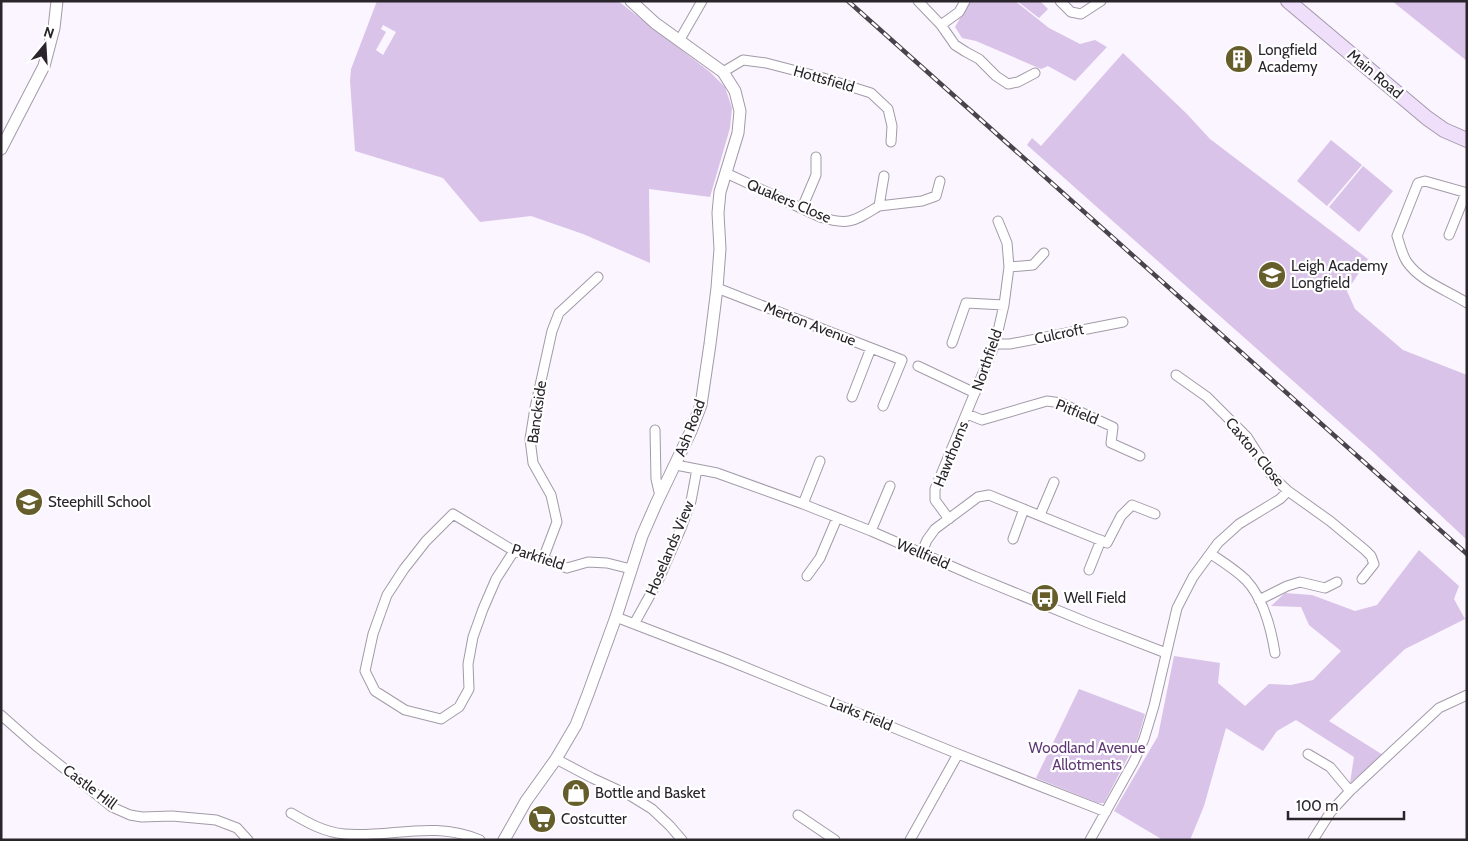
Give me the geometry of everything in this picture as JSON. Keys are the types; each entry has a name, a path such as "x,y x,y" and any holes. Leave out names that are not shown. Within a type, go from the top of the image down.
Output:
{"main road":[{"name":"Main Road","path":"1288,1 1427,118 1444,130 1467,140"}],"street":[{"path":"1,150 44,66 54,28 57,1"},
{"name":"Ash Road","path":"504,840 526,801 556,759 576,725 616,617 642,536 676,465 701,405 718,288 720,249 718,213 720,192 738,133 740,111 735,91 723,72 655,23 631,1"},
{"path":"679,41 702,1"},
{"path":"918,1 941,25 955,45 979,59 996,76 1008,84 1018,82 1035,73"},
{"path":"941,25 959,12 965,1"},
{"path":"1060,1 1071,12 1081,14 1101,1"},
{"name":"Hottsfield","path":"723,72 743,60 766,63 872,93 888,109 892,126 890,142"},
{"path":"802,208 816,175 816,157"},
{"name":"Quakers Close","path":"726,173 820,217 836,222 854,221 878,206"},
{"path":"884,176 878,206 922,201 936,196 940,181"},
{"path":"1449,235 1466,193 1425,181 1418,183 1397,236 1406,261 1428,281 1467,303"},
{"name":"Northfield","path":"967,414 995,344 1004,305 1009,267 1007,243 998,222"},
{"path":"1009,267 1033,265 1044,253"},
{"name":"Banckside","path":"543,558 557,522 551,494 533,463 530,439 535,408 552,331 559,313 598,277"},
{"name":"Merton Avenue","path":"718,288 902,360 883,406"},
{"name":"Northfield","path":"952,343 966,303 1004,305"},
{"name":"Culcroft","path":"995,344 1010,344 1123,322"},
{"path":"852,396 871,348"},
{"path":"918,366 975,393"},
{"name":"Caxton Close","path":"1176,375 1207,397 1247,437 1272,476 1288,491 1330,520 1371,556 1374,564 1362,579"},
{"name":"Pitfield","path":"967,414 982,420 1047,401 1061,403 1113,426 1111,443 1140,456"},
{"name":"Hawthorns","path":"949,519 935,500 935,489 967,414"},
{"path":"655,430 656,479 660,496"},
{"path":"803,504 820,461"},
{"name":"Wellfield","path":"676,465 717,473 803,504 1091,624 1166,653"},
{"name":"Hoselands View","path":"634,624 659,579 682,526 691,501 697,469"},
{"path":"1040,516 1054,482"},
{"path":"871,532 890,486"},
{"name":"Caxton Close","path":"1090,840 1134,761 1144,738 1154,706 1177,608 1193,577 1218,543 1239,524 1280,499 1288,491"},
{"path":"921,554 927,540 935,529 978,497 989,495 1107,543 1121,516 1132,505 1155,514"},
{"path":"1013,539 1024,509"},
{"name":"Parkfield","path":"514,551 496,579 473,637 468,664 469,689 459,707 442,719 405,710 374,691 365,671 373,634 387,596 404,569 426,541 453,514 514,551 543,558 567,568 588,562 608,563 631,569"},
{"path":"807,576 820,558 837,518"},
{"path":"1089,570 1100,540"},
{"path":"1211,554 1247,582 1259,600 1270,628 1275,653"},
{"path":"1259,600 1287,586 1300,582 1325,588 1337,582"},
{"name":"Larks Field","path":"616,617 726,659 1106,812"},
{"path":"1312,840 1330,813 1350,792 1439,708 1467,695"},
{"name":"Castle Hill","path":"1,715 112,807 130,815 142,817 172,816 216,820 237,828 248,840"},
{"path":"910,840 958,754"},
{"path":"1308,754 1330,767 1350,792"},
{"path":"556,759 652,808 682,840"},
{"path":"291,813 315,827 342,834 436,829 468,835 480,840"},
{"path":"798,815 835,840"}],"green space":[{"path":"377,1 618,1 710,72 725,87 732,108 730,128 710,197 649,189 650,263 583,234 531,216 480,222 443,178 355,151 350,81 351,69","holes":["383,25 396,32 383,55 376,50 386,32 381,29"]},
{"path":"970,1 1015,1 1049,28 1080,44 1095,40 1107,47 1075,81 1048,66 1041,69 976,41 962,38 955,27"},
{"path":"1017,1 1040,1 1048,9 1039,18"},
{"path":"1392,1 1467,1 1467,61"},
{"path":"1123,53 1187,114 1210,139 1368,259 1347,291 1355,309 1403,350 1467,375 1467,540 1372,451 1027,145 1032,138 1041,146"},
{"path":"1331,140 1362,165 1327,206 1297,181"},
{"path":"1363,166 1393,191 1359,232 1329,207"},
{"path":"1419,550 1459,586 1454,599 1465,619 1405,649 1329,721 1383,755 1350,783 1354,757 1296,720 1277,731 1263,751 1226,728 1204,806 1190,840 1163,840 1114,811 1158,736 1174,656 1220,663 1218,683 1245,706 1269,684 1291,685 1313,680 1341,651 1309,625 1301,607 1271,606 1285,593 1312,595 1355,611 1377,605"},
{"name":"Woodland Avenue Allotments","path":"1079,689 1145,714 1138,738 1104,803 1098,803 1036,778"}],"railway":[{"path":"848,1 1467,554"}],"place":[{"name":"Longfield Academy","path":"1239,59"},
{"name":"Leigh Academy Longfield","path":"1272,275"},
{"name":"Steephill School","path":"29,502"},
{"name":"Well Field","path":"1045,598"},
{"name":"Bottle and Basket","path":"576,793"},
{"name":"Costcutter","path":"542,819"}]}
